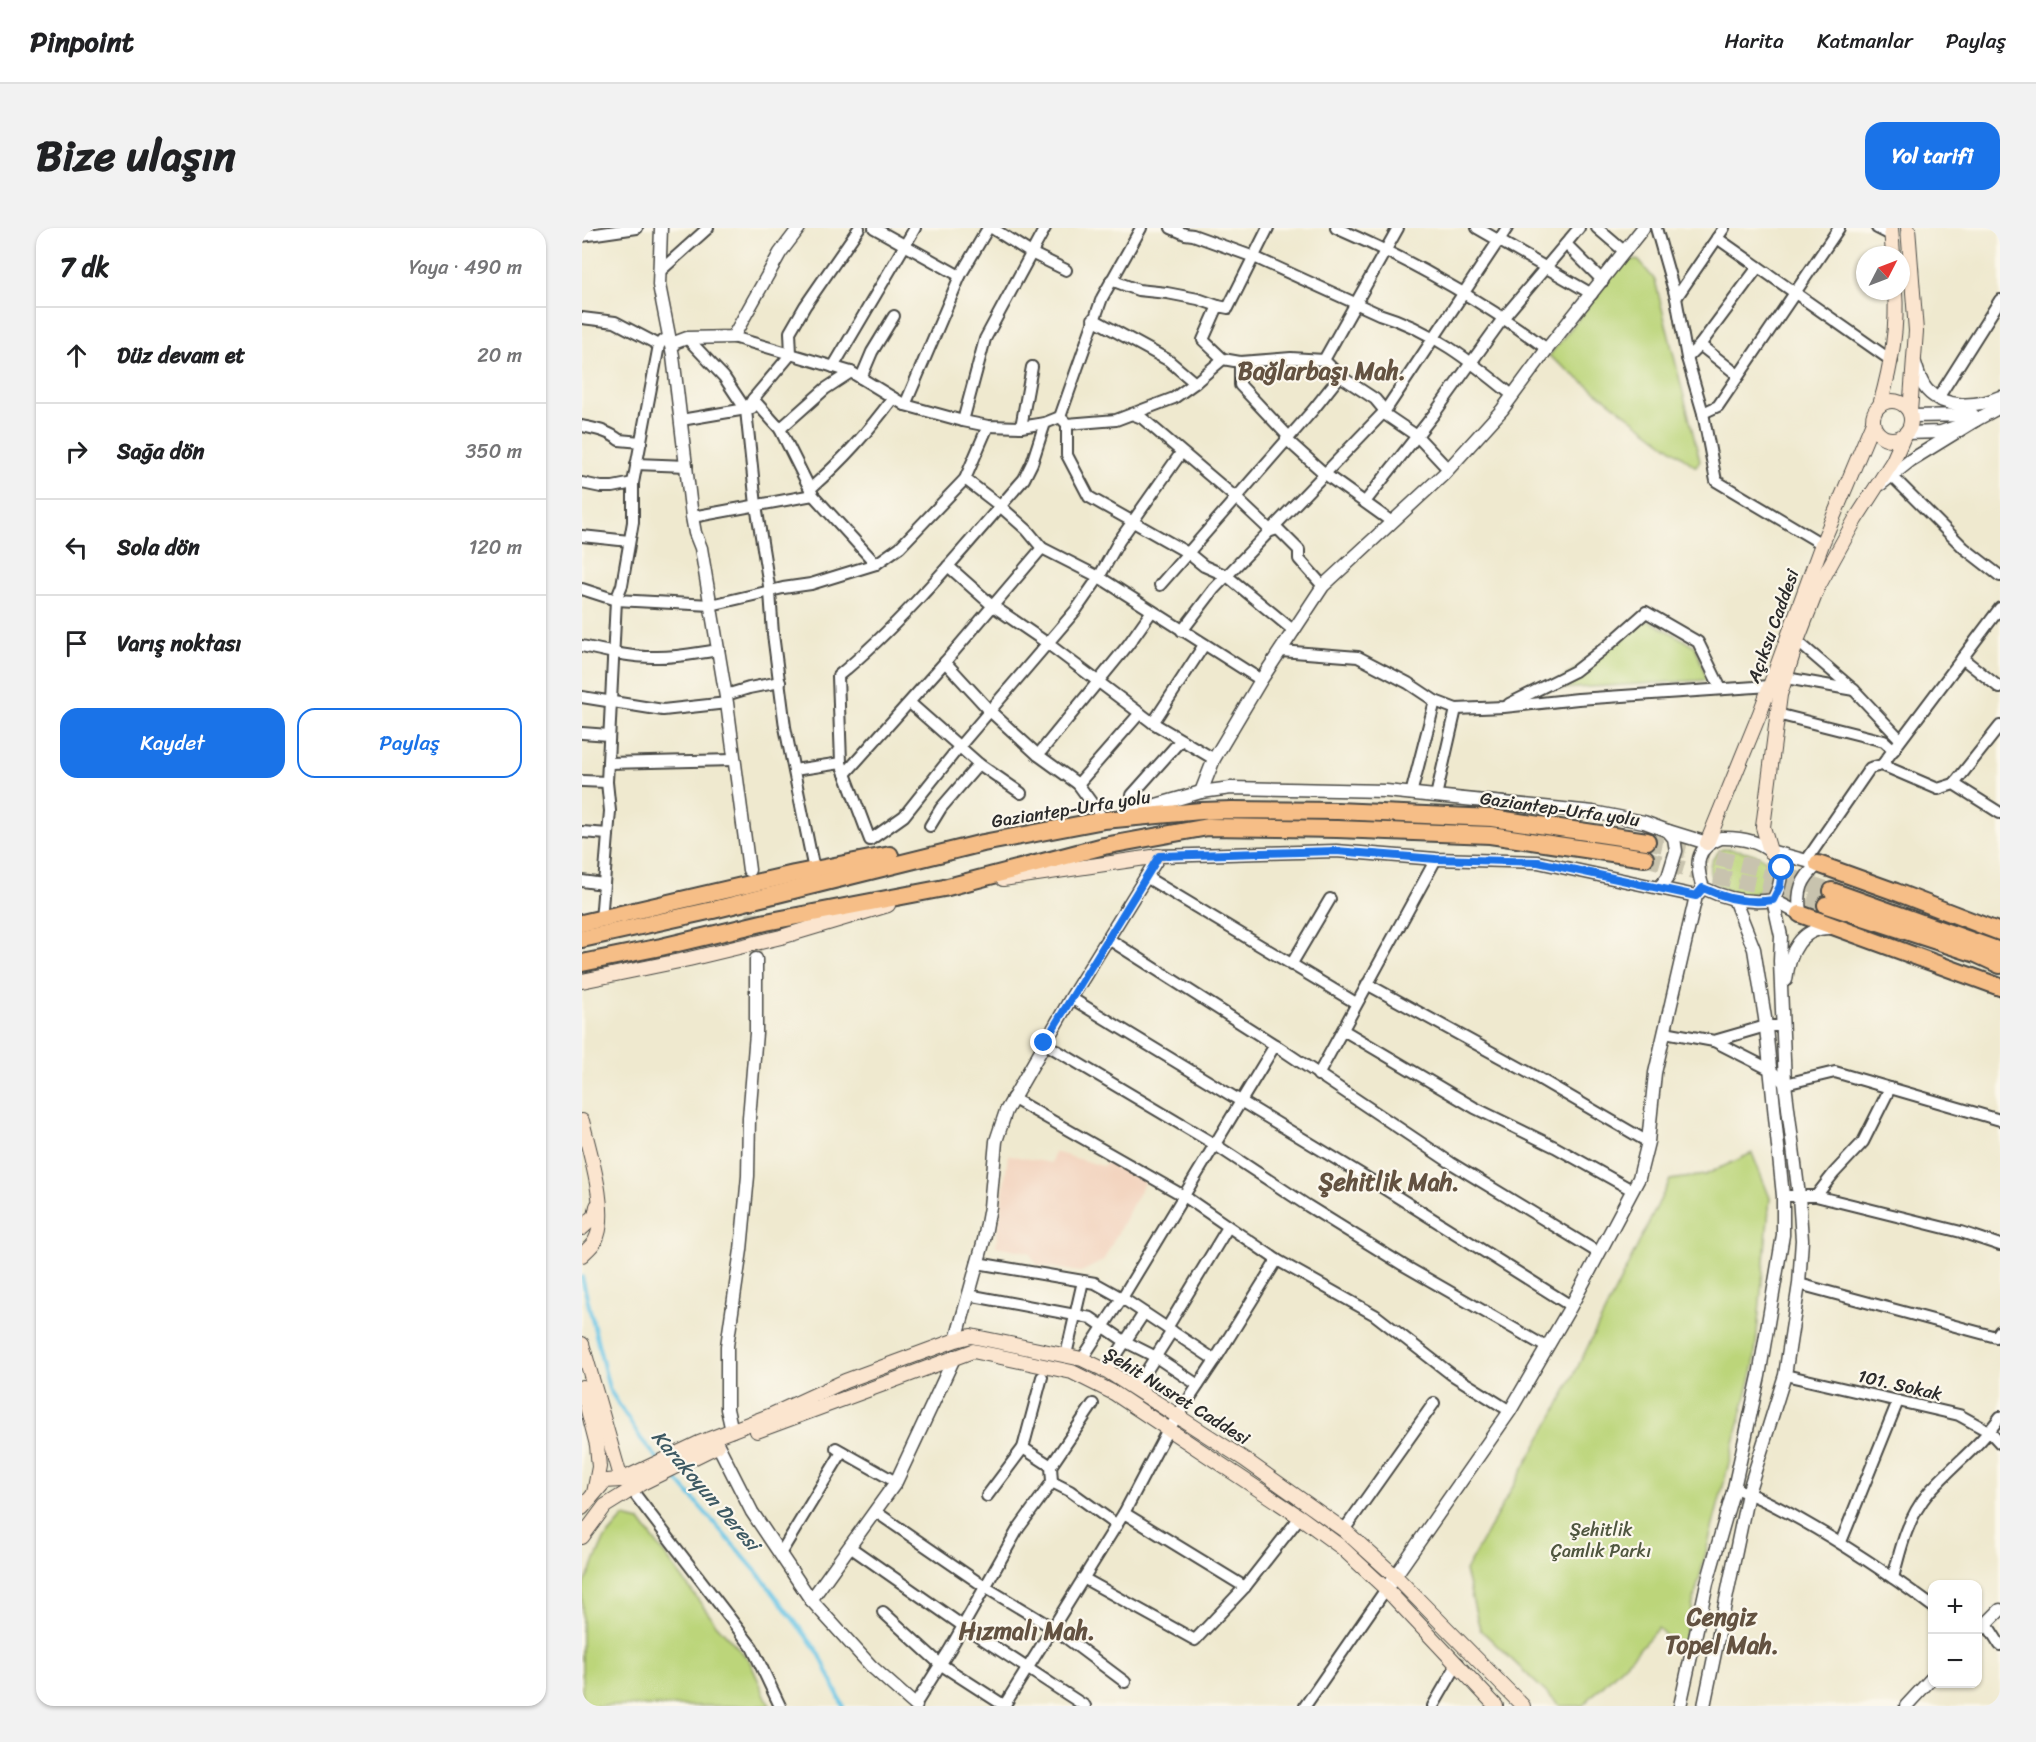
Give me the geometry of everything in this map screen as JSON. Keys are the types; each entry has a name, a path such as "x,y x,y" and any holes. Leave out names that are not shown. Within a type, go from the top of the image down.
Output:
{"highway":[{"name":"Gaziantep-Urfa yolu","path":"582,939 713,910 983,843 1104,820 1232,810 1337,812 1492,818 1647,841"},
{"name":"Gaziantep-Urfa yolu","path":"582,963 944,888 1104,846 1208,827 1490,835 1645,858"},
{"path":"582,923 879,857 983,843"},
{"path":"1812,863 2000,932"},
{"path":"2000,951 1829,898 2000,965"},
{"path":"1800,914 2000,987"}],"main road":[{"path":"1895,300 1896,332 1892,361 1880,405 1874,412 1873,422 1875,430 1885,438 1898,439 1911,425 1917,331 1908,228"},
{"path":"1891,231 1892,246"},
{"path":"1880,405 1895,400 1906,406 1911,414"},
{"name":"Açıksu Caddesi","path":"1707,843 1770,686 1822,544 1873,422"},
{"name":"Açıksu Caddesi","path":"1770,851 1763,827 1777,714 1797,641 1818,587 1855,520 1893,461 1905,434"},
{"path":"582,981 780,937 944,888 1159,856"},
{"path":"582,1121 600,1198 599,1230 595,1241 582,1255"},
{"path":"585,1226 595,1216 600,1198"},
{"name":"Şehit Nusret Caddesi","path":"709,1446 732,1431 870,1370 971,1336 1083,1359 1135,1389 1244,1459 1344,1530 1395,1576 1523,1706"},
{"path":"582,1344 632,1482"},
{"name":"Şehit Nusret Caddesi","path":"582,1538 605,1506 632,1482 709,1446 973,1351 1072,1372 1114,1393 1300,1517 1341,1547 1386,1588 1495,1706"},
{"path":"582,1387 588,1431 597,1445 599,1467 594,1493"},
{"name":"Şehit Nusret Caddesi","path":"582,1508 605,1481 632,1482"}],"street":[{"path":"582,237 637,228"},
{"path":"661,228 658,272 666,341 681,420 692,517 701,548 719,650 749,870"},
{"path":"658,272 708,228"},
{"path":"733,337 780,252 799,228"},
{"path":"681,420 746,410 757,402 792,354 790,332 805,306 859,228"},
{"path":"874,228 960,276"},
{"path":"833,367 915,228"},
{"path":"904,405 960,276 988,228"},
{"path":"992,228 1031,253 1066,270"},
{"path":"963,421 985,339 1044,228"},
{"path":"1141,228 1111,280 1093,319 1063,421 1066,455 1089,497 1188,553 1204,566 1227,576 1294,631"},
{"path":"1171,228 1254,257 1379,314 1401,320 1433,337 1473,363 1512,395"},
{"path":"1111,280 1138,290 1167,292 1228,308 1268,228"},
{"path":"1336,228 1384,250 1464,293 1504,317 1546,349"},
{"path":"1324,360 1398,228"},
{"path":"1477,228 1592,294"},
{"path":"1182,631 1214,589 1384,412 1507,228"},
{"path":"1365,502 1473,363 1504,317 1578,228"},
{"path":"1597,228 1625,252"},
{"path":"1201,792 1214,759 1323,586 1448,469 1502,410 1546,349 1643,228"},
{"path":"1656,228 1676,298 1687,358 1703,413 1716,481 1822,544"},
{"path":"1676,298 1724,228"},
{"path":"1703,413 1718,406 1839,228"},
{"path":"1877,228 1891,231"},
{"path":"1717,238 1892,361"},
{"path":"1566,244 1602,281"},
{"path":"1687,358 1700,345 1758,267"},
{"path":"1938,398 2000,300"},
{"path":"1218,306 1203,340 1223,359 1240,362 1291,358 1324,360 1340,376 1375,399 1384,412 1417,436 1448,469"},
{"path":"780,429 825,389 856,375 894,316"},
{"path":"582,318 615,322 666,341 733,337 856,375 904,405 988,426 1021,427 1063,421 1116,420 1174,398 1196,383 1223,359"},
{"path":"1093,319 1168,360 1196,383"},
{"path":"687,338 724,377 746,410 785,727 814,870"},
{"path":"602,920 610,811 607,782 616,600 622,585 633,522 633,483 636,464 666,341"},
{"path":"1700,345 1738,375"},
{"path":"1240,362 1240,385 1287,437 1325,474 1392,522"},
{"path":"1915,363 1921,381 1928,391 1938,398 1957,404 1970,404 1984,403 2000,397"},
{"path":"1021,427 1032,367"},
{"path":"1160,585 1340,376"},
{"path":"692,517 812,492 866,435 894,398"},
{"path":"757,402 780,429 812,492 876,564"},
{"path":"1911,414 1961,417 1978,415 2000,407"},
{"path":"1876,489 1891,475 2000,407"},
{"path":"1132,414 1142,418 1236,498 1270,531"},
{"path":"1905,434 1941,432 1976,420"},
{"path":"1045,423 1032,463 1024,479 948,566 864,654 838,676 841,762 870,840 904,816 959,747 1076,610 1099,577 1119,541 1181,453"},
{"path":"582,426 616,436 619,440 641,442"},
{"path":"582,589 616,600 711,605 783,588 812,584 876,564 900,547 964,478 988,426"},
{"path":"636,464 687,466"},
{"path":"1891,475 1964,548 2000,576"},
{"path":"964,478 1027,530 1042,548 1099,577 1262,680"},
{"path":"582,483 612,488 633,483"},
{"path":"1270,531 1278,529 1299,550 1299,559 1323,586"},
{"path":"582,536 629,541"},
{"path":"845,774 910,703 1042,548"},
{"path":"948,566 993,606 1047,643 1153,723 1214,759"},
{"path":"1882,765 2000,608"},
{"path":"1038,755 1128,645 1152,611"},
{"path":"1504,707 1575,671 1646,612 1698,642 1722,689"},
{"path":"1797,641 1854,690 1900,739"},
{"path":"1153,723 1204,645"},
{"path":"582,646 614,653 653,657 719,650"},
{"path":"1281,651 1358,657 1408,683 1435,701 1456,709 1770,686"},
{"path":"1962,658 2000,688"},
{"path":"945,662 990,711 1038,755 1078,784 1104,820 1201,792 1231,788 1386,791 1593,812 1644,822 1707,843 1721,838 1737,838 1755,843 1770,851 1812,863"},
{"path":"1786,678 1854,690"},
{"path":"582,697 663,710 726,699 780,682"},
{"path":"1411,794 1435,701"},
{"path":"910,703 979,764 1021,793"},
{"path":"1436,796 1456,709"},
{"path":"1078,784 1140,713"},
{"path":"1777,714 1884,741 1894,750"},
{"path":"956,1340 990,1207 998,1130 1012,1098 1044,1043 1159,856 1336,851 1436,859 1538,862 1659,888 1700,892 1755,903 1773,900 1800,914 1799,890 1806,875 1870,768 1882,765 1938,789 1954,784 2000,726"},
{"path":"582,733 609,735"},
{"path":"1132,795 1181,740"},
{"path":"608,763 734,760"},
{"path":"794,770 841,762"},
{"path":"930,826 941,808 979,764"},
{"path":"582,781 607,782"},
{"path":"1954,784 2000,813"},
{"path":"1659,888 1668,878 1676,851 1674,838 1668,831"},
{"path":"582,832 608,834"},
{"path":"1305,1706 1510,1411 1571,1306 1639,1178 1648,1142 1655,1073 1700,892 1698,858 1707,843"},
{"path":"1704,1706 1748,1493 1785,1376 1799,1284 1802,1240 1785,1084 1781,936 1773,900 1780,886 1782,868 1770,851"},
{"path":"1318,1075 1436,859"},
{"path":"1146,877 1356,1003"},
{"path":"582,881 603,884"},
{"path":"1291,965 1330,899"},
{"path":"1680,1706 1707,1583 1734,1488 1771,1313 1783,1235 1783,1196 1766,1026 1754,949 1734,899"},
{"path":"1782,1026 1787,968 1800,940 1812,930 1820,927 1846,930"},
{"path":"1107,938 1275,1045 1451,1163 1599,1253"},
{"path":"732,1431 727,1409 727,1346 741,1250 748,1176 749,1118 756,1033 756,959"},
{"path":"1367,984 1533,1075 1648,1142"},
{"path":"1071,998 1379,1185 1571,1306"},
{"path":"1714,1041 1766,1026 1782,1026"},
{"path":"1343,1030 1475,1108 1555,1147 1632,1190"},
{"path":"1665,1032 1714,1041 1772,1070 1785,1084"},
{"path":"1044,1043 1214,1144 1317,1212 1546,1347"},
{"path":"1083,1359 1275,1045"},
{"path":"1785,1084 1835,1072 2000,1120"},
{"path":"1816,1196 1863,1142 1890,1088"},
{"path":"1012,1098 1184,1196 1277,1260 1375,1315 1451,1374 1510,1411"},
{"path":"1783,1196 1816,1196 1961,1232 2000,1245"},
{"path":"1135,1389 1156,1357 1228,1227"},
{"path":"883,1612 940,1664 1005,1706 1117,1525 1168,1430 1277,1260"},
{"path":"977,1263 1095,1283 1122,1298 1215,1360"},
{"path":"1066,1355 1083,1281"},
{"path":"1799,1284 1996,1337 2000,1331"},
{"path":"968,1295 1091,1318 1198,1385"},
{"path":"1106,1371 1144,1313"},
{"path":"811,1600 896,1482 955,1356"},
{"name":"101. Sokak","path":"1785,1376 1959,1415 1990,1432 2000,1443"},
{"path":"987,1496 1023,1448 1042,1377"},
{"path":"1840,1542 1898,1401"},
{"path":"1344,1530 1434,1403"},
{"path":"709,1446 811,1600 871,1666 916,1706 1018,1529 1052,1482 1051,1467 1093,1404"},
{"path":"1893,1578 1904,1534 1928,1493 1990,1432 2000,1417"},
{"path":"1023,1448 1051,1467"},
{"path":"780,1554 839,1450 896,1482"},
{"path":"632,1482 752,1647 780,1706"},
{"path":"1052,1482 1070,1491 1117,1525"},
{"path":"1734,1488 1748,1493 1840,1542 1928,1603"},
{"path":"876,1512 985,1587 1053,1628 1125,1682"},
{"path":"1124,1513 1245,1587"},
{"path":"1083,1578 1195,1640 1245,1587 1300,1517"},
{"path":"850,1547 963,1626 1085,1706"},
{"path":"2000,1610 1982,1628 2000,1645"},
{"path":"1433,1706 1458,1664"},
{"path":"1906,1706 1928,1682"}],"shaded area":[{"path":"1054,1152 1103,1166 1113,1158 1147,1177 1103,1261 1081,1272 1037,1265 1029,1252 996,1246 1008,1155 1051,1163"}],"green space":[{"path":"1632,259 1639,261 1655,280 1700,461 1696,467 1549,356 1623,262"},
{"path":"1642,620 1652,622 1695,646 1707,680 1559,689 1556,683"},
{"path":"1722,849 1755,854 1769,863 1773,869 1773,877 1767,887 1750,894 1728,890 1719,885 1712,878 1710,869 1713,859"},
{"name":"Şehitlik Çamlık Parkı","path":"1752,1153 1770,1198 1754,1365 1681,1650 1658,1628 1582,1706 1560,1706 1480,1629 1465,1571 1556,1411 1670,1180 1705,1175"},
{"path":"624,1517 640,1521 716,1624 749,1660 770,1706 582,1706 582,1590 604,1540"}],"waterway":[{"name":"Karakoyun Deresi","path":"582,1277 609,1389 641,1439 658,1459"},
{"name":"Karakoyun Deresi","path":"671,1473 761,1577 819,1653 843,1706"}],"tunnel":[{"path":"1647,841 1778,873 1832,891"},
{"path":"1645,858 1698,873 1774,888 1826,905"},
{"path":"751,895 756,959"}],"district":[{"name":"Bağlarbaşı Mah.","path":"1322,371"},
{"name":"Şehitlik Mah.","path":"1389,1182"},
{"name":"Hızmalı Mah.","path":"1027,1631"},
{"name":"Cengiz Topel Mah.","path":"1722,1631"}],"route":[{"path":"1044,1043 1159,856 1336,851 1436,859 1538,862 1696,896 1703,888 1717,895 1755,903 1773,900 1780,886 1782,868"}]}
